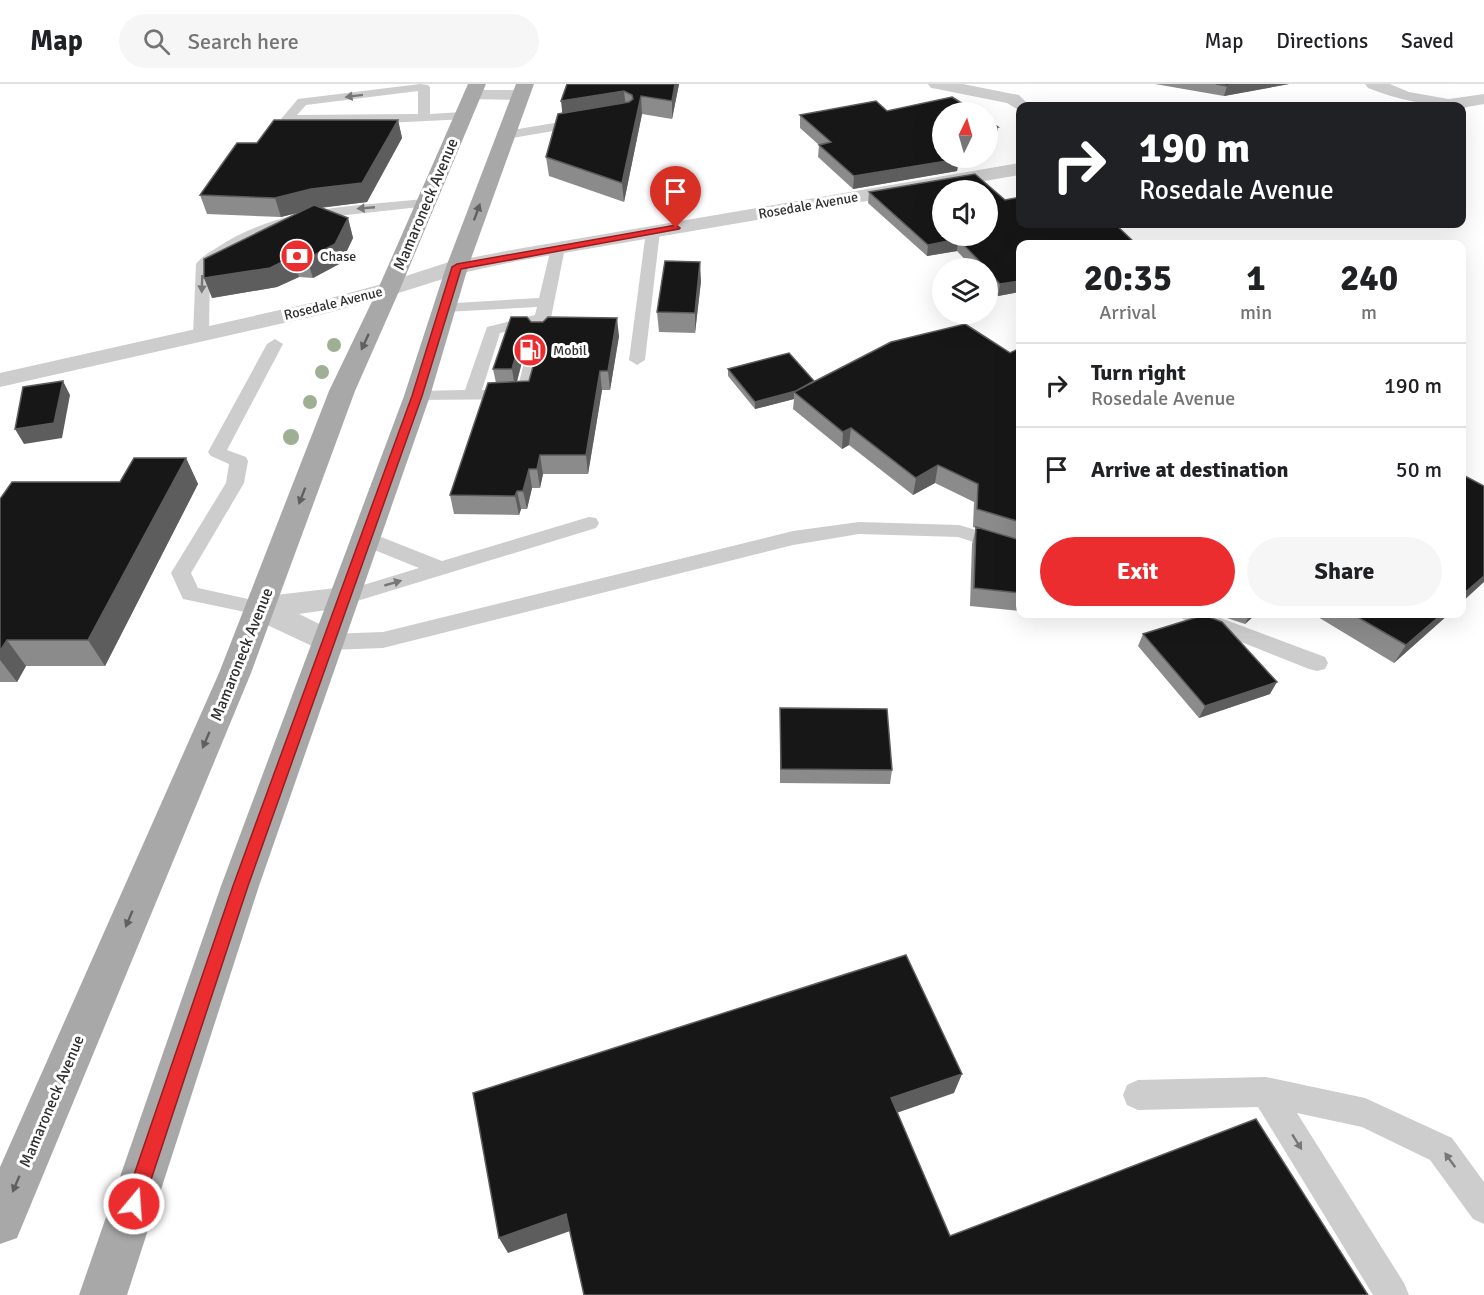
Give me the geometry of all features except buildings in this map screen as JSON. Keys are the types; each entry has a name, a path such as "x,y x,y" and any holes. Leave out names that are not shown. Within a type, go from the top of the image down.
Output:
{"main road":[{"name":"Mamaroneck Avenue","path":"0,1221 235,673 342,391 389,289 474,89"},
{"path":"103,1295 237,897 364,538 417,396 457,267 523,89"}],"street":[{"path":"937,84 1016,103"},
{"path":"1018,102 1029,84"},
{"path":"1374,84 1406,96 1433,102"},
{"path":"474,89 523,89"},
{"path":"1466,103 1484,99"},
{"path":"1466,109 1484,113"},
{"name":"Rosedale Avenue","path":"0,380 324,307 457,267 653,231 1016,170"},
{"path":"260,608 344,598"},
{"path":"260,608 329,642"}],"lane":[{"path":"424,116 424,87 302,102 286,119 462,116"},
{"path":"506,135 593,121"},
{"path":"201,335 203,264 232,245 270,225 351,210 424,203"},
{"path":"638,360 653,231"},
{"path":"540,335 558,248"},
{"path":"445,307 544,310"},
{"path":"472,395 493,330 544,310"},
{"path":"260,608 190,594 181,573 235,483 239,461 217,452 275,344"},
{"path":"417,396 524,395 532,363"},
{"path":"344,598 589,523"},
{"path":"329,642 383,640 793,538 859,528 959,531 1016,549"},
{"path":"364,538 442,569"},
{"path":"1200,618 1317,663"},
{"path":"1266,1092 1392,1295"},
{"path":"1138,1095 1266,1092 1365,1113 1442,1149 1484,1208"}],"place":[{"name":"Chase","path":"297,256"},
{"name":"Mobil","path":"530,350"}],"route":[{"path":"134,1204 240,886 417,396 457,267 676,228"}]}
